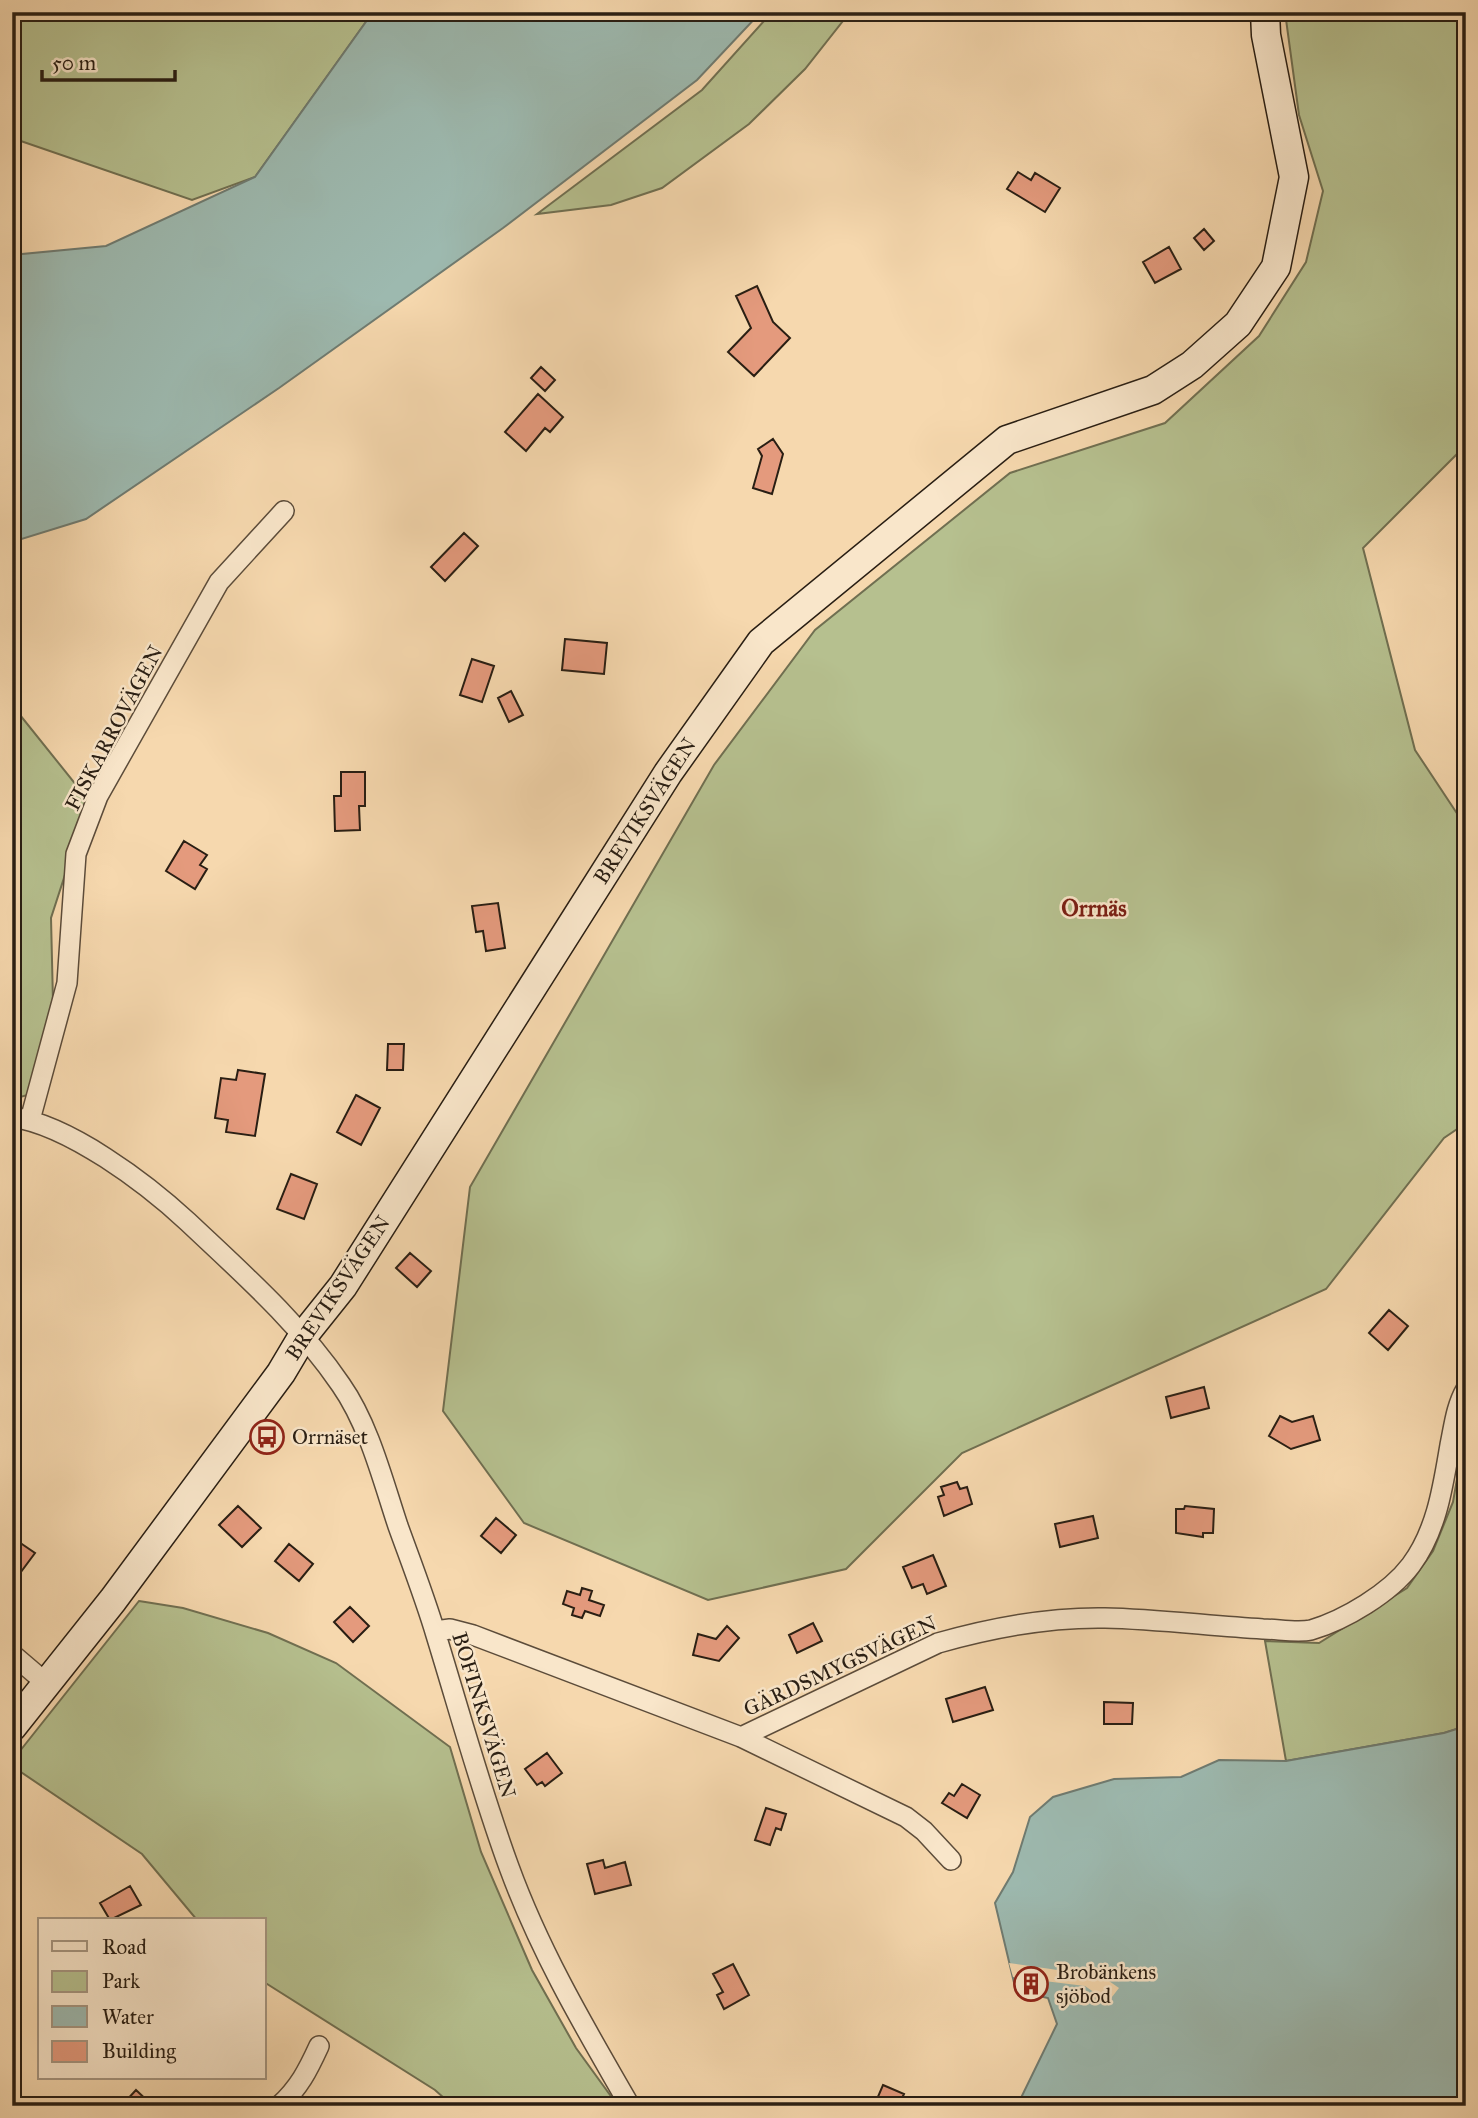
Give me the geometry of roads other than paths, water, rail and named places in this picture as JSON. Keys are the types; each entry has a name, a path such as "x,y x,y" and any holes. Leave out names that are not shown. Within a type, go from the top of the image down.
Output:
{"main road":[{"name":"BREVIKSVÄGEN","path":"12,1727 121,1589 281,1373 303,1336 343,1286 668,773 761,642 1007,440 1153,390 1192,365 1238,324 1276,267 1294,177 1266,35 1265,12"}],"street":[{"name":"FISKARROVÄGEN","path":"21,1118 67,983 76,854 98,796 219,582 284,511"},
{"name":"BOFINKSVÄGEN","path":"21,1118 77,1141 158,1194 262,1291 303,1336 343,1387 369,1441 435,1630 494,1826 530,1921 568,1999 630,2106"},
{"name":"GÄRDSMYGSVÄGEN","path":"435,1630 450,1629 473,1635 741,1737 938,1643 969,1634 1061,1619 1103,1618 1204,1626 1309,1630 1366,1605 1394,1585 1412,1564 1427,1538 1444,1484 1456,1414 1466,1389"},
{"path":"12,1654 46,1683"},
{"path":"741,1737 906,1817 924,1831 951,1860"},
{"path":"279,2106 295,2092 305,2077 319,2046"}],"water":[{"path":"373,12 761,12 697,80 503,228 279,388 86,519 12,542 12,255 106,246 255,177"},
{"path":"1466,1726 1466,2106 1017,2106 1057,2024 1048,1998 1016,1991 995,1903 1013,1872 1030,1817 1053,1797 1114,1779 1181,1777 1219,1760 1286,1761 1444,1733"}],"place":[{"name":"Orrnäset","path":"267,1437"},
{"name":"Brobänkens sjöbod","path":"1031,1984"}],"district":[{"name":"Orrnäs","path":"1094,908"}]}
